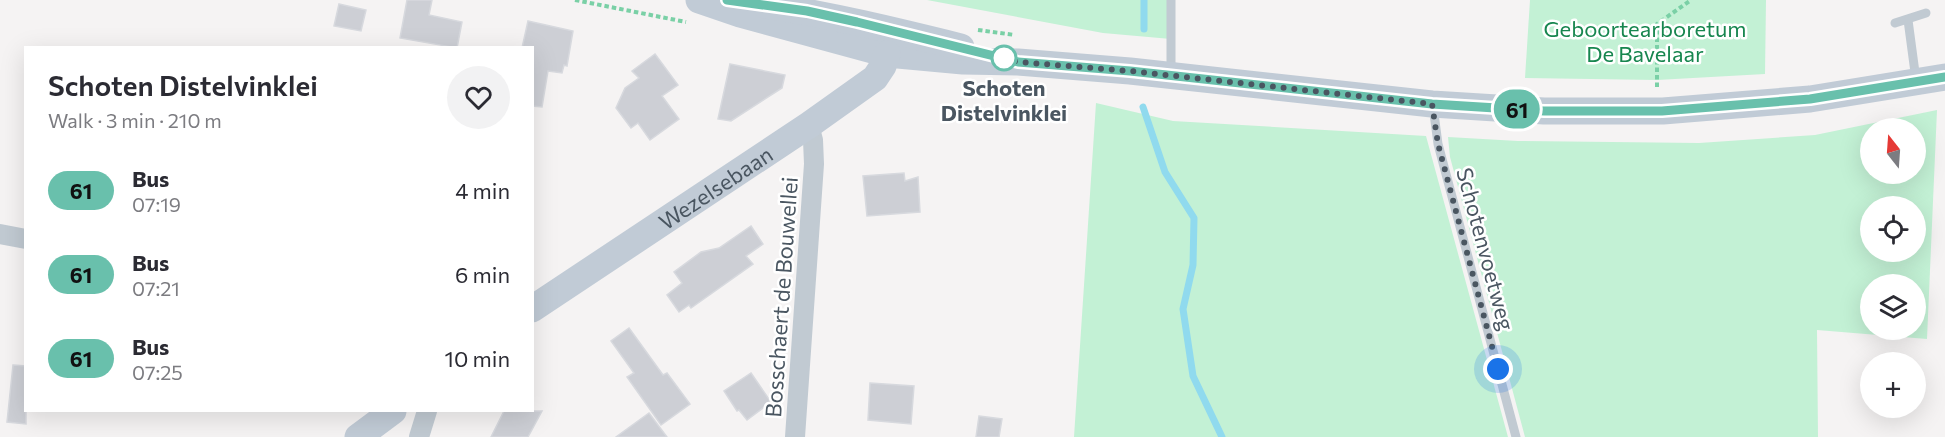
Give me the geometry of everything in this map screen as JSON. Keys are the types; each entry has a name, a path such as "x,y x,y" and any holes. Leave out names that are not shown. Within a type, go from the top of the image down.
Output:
{"main road":[{"path":"699,0 740,14 825,17 887,54 963,61 1020,49"},
{"path":"726,0 1020,49 1130,71 1432,104 1544,111 1656,112 1810,99 1945,77"},
{"name":"Wezelsebaan","path":"534,308 809,125 875,78 887,54"},
{"path":"358,437 392,412"}],"street":[{"name":"Bosschaert de Bouwellei","path":"795,437 814,164 813,140 809,125"},
{"path":"0,234 24,239"},
{"path":"418,437 427,412"}],"lane":[{"path":"1171,0 1171,76"},
{"path":"1895,23 1926,13"},
{"path":"1908,20 1916,82"},
{"name":"Schotenvoetweg","path":"1432,104 1438,144 1516,437"}],"path":[{"path":"1656,112 1657,24 1691,0"},
{"path":"970,29 1020,49"}],"green space":[{"path":"927,0 1171,0 1171,39 1103,33"},
{"name":"Geboortearboretum De Bavelaar","path":"1530,0 1766,0 1765,74 1657,80 1525,78"},
{"path":"1096,103 1173,121 1426,136 1508,437 1074,437"},
{"path":"1937,110 1927,339 1926,274 1860,274 1860,334 1817,330 1818,437 1525,437 1450,157 1448,137 1518,141 1699,143 1815,135 1860,126 1860,184 1926,184 1926,118 1898,118"}],"building":[{"path":"407,0 432,0 429,15 462,22 457,46 400,38"},
{"path":"339,4 366,10 361,31 334,26"},
{"path":"528,21 573,31 567,66 564,65 562,73 548,71 542,107 534,106 534,46 522,46"},
{"path":"655,54 678,85 662,96 679,119 650,140 638,123 631,128 616,108 625,88 639,78 632,71"},
{"path":"730,64 785,75 782,88 731,121 718,119"},
{"path":"904,173 905,181 918,177 920,212 867,216 863,176"},
{"path":"751,226 763,244 746,256 753,264 691,308 689,305 679,312 667,295 682,283 674,272 701,252 719,248"},
{"path":"629,328 663,375 667,373 690,404 661,425 627,377 634,373 611,341"},
{"path":"13,365 24,366 26,424 7,422"},
{"path":"751,373 771,402 747,420 739,410 737,411 724,391"},
{"path":"870,383 914,386 911,424 868,420"},
{"path":"542,411 528,437 491,437 504,412"},
{"path":"649,413 667,437 616,437"},
{"path":"979,416 1002,419 999,437 976,437"}],"waterway":[{"path":"1144,0 1144,29"},
{"path":"1143,107 1165,172 1194,218 1193,265 1183,309 1193,376 1222,437"}],"bus line":[{"name":"61","path":"727,0 807,11 1018,62 1130,71 1432,104 1544,111 1662,111 1810,99 1945,77"}],"place":[{"name":"Schoten Distelvinklei","path":"1004,58"}],"route":[{"path":"1004,58 999,57 1018,62 1130,71 1432,104 1438,144 1498,369"}]}
